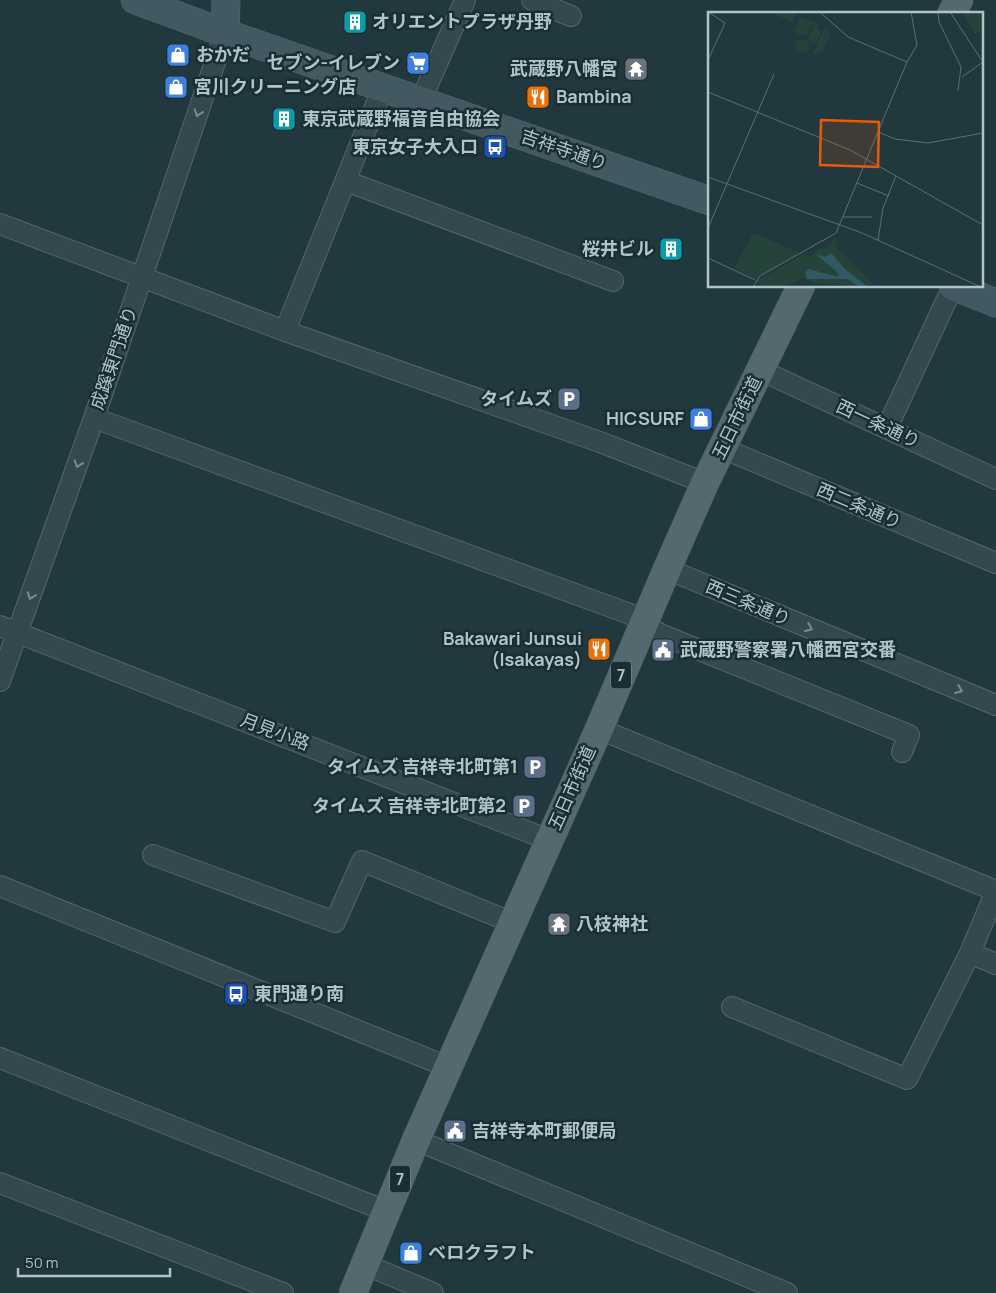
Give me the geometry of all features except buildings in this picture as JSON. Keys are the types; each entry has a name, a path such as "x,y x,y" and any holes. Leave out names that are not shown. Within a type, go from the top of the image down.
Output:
{"main road":[{"name":"吉祥寺通り","path":"135,0 708,200"},
{"path":"225,33 226,0"},
{"path":"952,12 959,0"},
{"name":"五日市街道","path":"353,1293 416,1140 511,922 599,729 667,569 722,448 800,288"},
{"path":"958,288 996,303"}],"street":[{"path":"421,100 465,0"},
{"path":"532,0 571,16"},
{"name":"成蹊東門通り","path":"0,681 9,629 94,418 225,33"},
{"path":"285,331 383,87"},
{"path":"346,181 613,281"},
{"path":"0,224 285,331 600,442 705,484"},
{"path":"887,428 952,288"},
{"name":"西一条通り","path":"760,370 996,479"},
{"path":"94,418 630,614 660,634 909,734 902,752"},
{"name":"西二条通り","path":"722,448 996,563"},
{"name":"西三条通り","path":"667,569 996,705"},
{"name":"月見小路","path":"9,629 549,840"},
{"path":"599,729 996,891 970,953 907,1079 732,1008"},
{"path":"153,855 335,922 362,861 511,922"},
{"path":"0,886 448,1067"},
{"path":"970,953 996,964"},
{"path":"0,1058 386,1211"},
{"path":"416,1140 787,1293"},
{"path":"0,1182 283,1293"},
{"path":"364,1264 433,1293"}],"place":[{"name":"オリエントプラザ丹野","path":"355,22"},
{"name":"おかだ","path":"178,55"},
{"name":"セブン-イレブン","path":"418,63"},
{"name":"武蔵野八幡宮","path":"636,69"},
{"name":"宮川クリーニング店","path":"176,87"},
{"name":"Bambina","path":"538,97"},
{"name":"東京武蔵野福音自由協会","path":"284,119"},
{"name":"東京女子大入口","path":"495,147"},
{"name":"桜井ビル","path":"671,249"},
{"name":"タイムズ","path":"569,399"},
{"name":"HICSURF","path":"701,419"},
{"name":"Bakawari Junsui (Isakayas)","path":"599,649"},
{"name":"武蔵野警察署八幡西宮交番","path":"663,650"},
{"name":"タイムズ 吉祥寺北町第1","path":"535,767"},
{"name":"タイムズ 吉祥寺北町第2","path":"524,806"},
{"name":"八枝神社","path":"559,924"},
{"name":"東門通り南","path":"236,994"},
{"name":"吉祥寺本町郵便局","path":"455,1131"},
{"name":"ベロクラフト","path":"411,1253"}]}
